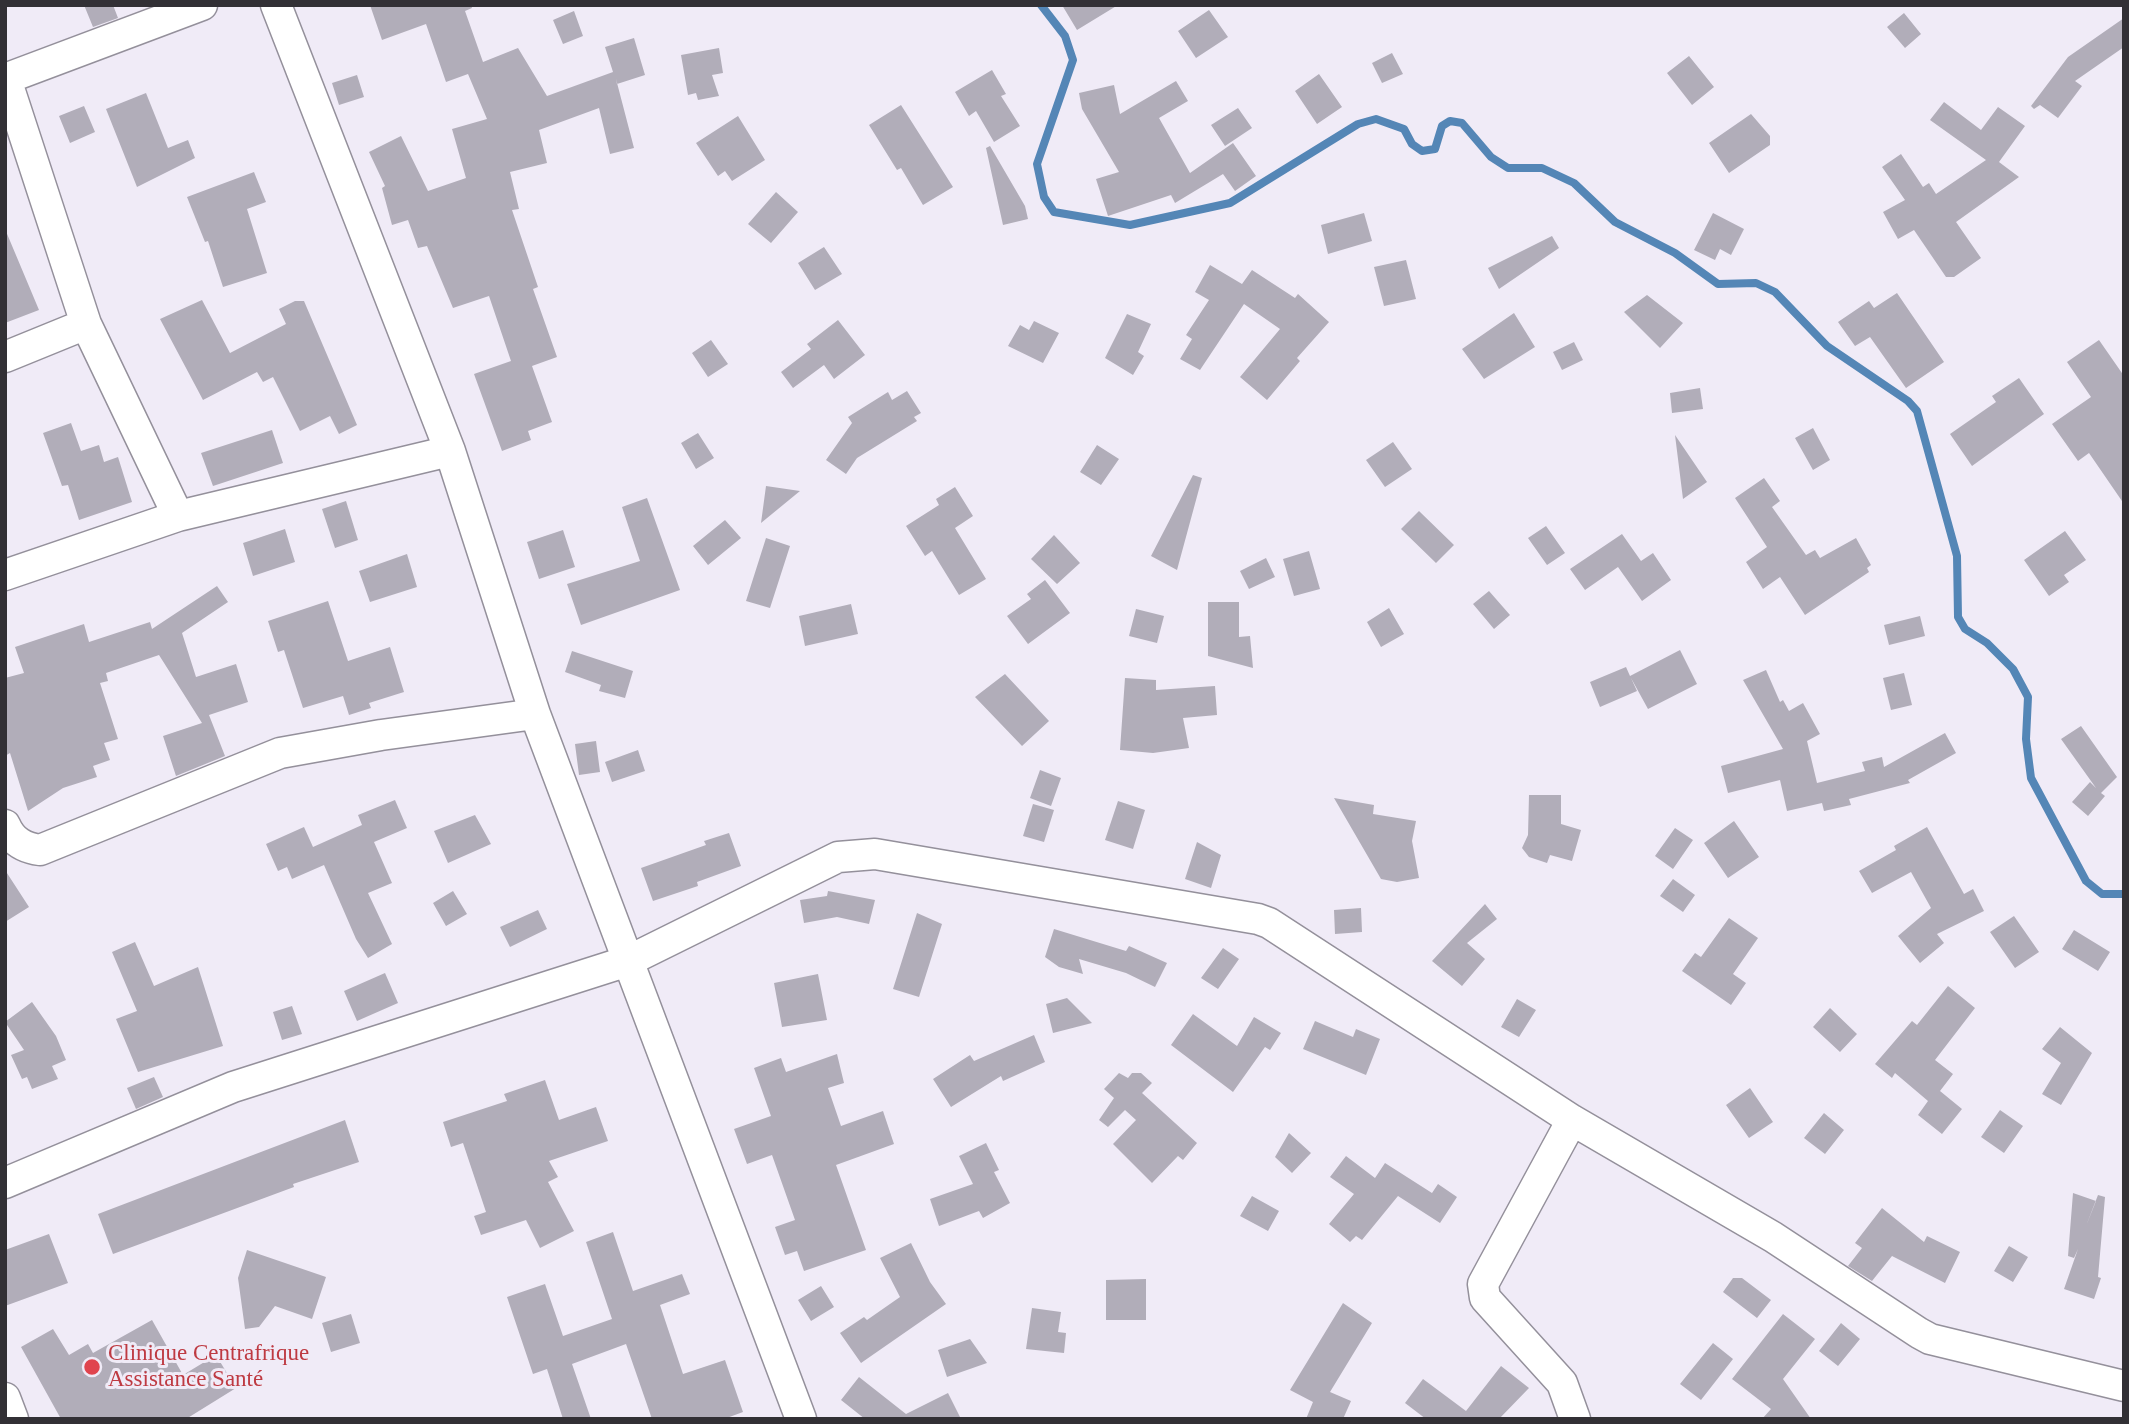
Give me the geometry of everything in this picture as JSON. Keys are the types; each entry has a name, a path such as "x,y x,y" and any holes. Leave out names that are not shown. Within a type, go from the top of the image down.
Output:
{"street":[{"path":"178,516 86,324 6,79 202,5"},
{"path":"276,5 450,450 535,714 801,1419"},
{"path":"5,357 86,324"},
{"path":"5,575 178,516 450,450"},
{"path":"5,825 9,834 25,849 40,850 279,753 382,735 535,714"},
{"path":"5,1183 225,1090 628,961 838,857 875,854 1244,916 1269,923 1572,1120 1773,1237 1930,1339 2124,1386"},
{"path":"1572,1120 1483,1284 1482,1291 1485,1298 1562,1383 1575,1419"},
{"path":"5,1398 13,1419"}],"building":[{"path":"84,5 113,5 118,18 93,27"},
{"path":"370,5 471,5 472,8 465,11 483,62 518,48 547,96 613,72 605,47 634,38 645,75 617,84 634,148 610,154 599,108 539,130 547,163 510,172 519,209 512,210 538,287 533,289 557,357 532,366 552,422 528,431 531,440 502,451 474,374 511,361 489,296 453,308 427,246 418,248 408,220 392,225 382,188 385,186 369,152 401,136 428,191 466,178 452,129 487,119 468,74 446,82 426,24 382,40"},
{"path":"1062,5 1118,5 1077,30"},
{"path":"1209,10 1228,37 1196,58 1178,31"},
{"path":"574,11 583,36 563,44 553,20"},
{"path":"1904,13 1921,34 1905,48 1887,27"},
{"path":"2124,18 2124,47 2075,81 2082,86 2058,118 2040,105 2034,109 2031,106 2068,57"},
{"path":"719,48 723,73 712,75 719,96 698,100 696,93 688,95 681,55"},
{"path":"1392,53 1403,74 1382,83 1372,63"},
{"path":"1689,56 1714,87 1692,105 1667,73"},
{"path":"992,70 1006,94 1001,96 1020,126 994,142 976,111 969,116 955,92"},
{"path":"1319,74 1342,107 1317,124 1295,91"},
{"path":"357,75 364,97 339,105 332,83"},
{"path":"1176,81 1188,101 1159,118 1190,173 1233,143 1256,176 1235,191 1223,174 1175,203 1171,195 1108,216 1096,179 1119,172 1082,109 1079,93 1114,85 1120,114"},
{"path":"146,93 168,148 188,140 195,158 137,187 106,109"},
{"path":"1944,102 1981,130 1998,107 2025,126 1999,162 2019,177 1956,222 1981,258 1954,277 1946,277 1914,230 1898,239 1883,212 1905,200 1882,167 1901,154 1923,187 1929,183 1936,194 1986,160 1930,120"},
{"path":"901,105 953,187 923,205 901,168 897,170 869,125"},
{"path":"84,106 95,132 70,143 59,116"},
{"path":"1238,108 1252,128 1225,146 1211,125"},
{"path":"1751,114 1770,136 1770,145 1729,173 1709,143"},
{"path":"738,116 765,160 732,181 725,171 718,176 696,143"},
{"path":"990,146 1025,206 1028,219 1003,225 986,148"},
{"path":"254,172 266,202 247,209 267,273 223,287 208,241 205,242 187,197"},
{"path":"776,192 798,212 771,243 748,224"},
{"path":"1364,213 1372,241 1328,254 1321,225"},
{"path":"1713,213 1744,229 1731,255 1720,249 1715,260 1694,250"},
{"path":"5,229 39,310 5,323"},
{"path":"1552,236 1559,248 1499,289 1488,268"},
{"path":"824,247 842,274 815,290 798,263"},
{"path":"1406,260 1416,299 1384,306 1374,267"},
{"path":"1210,265 1242,284 1252,270 1295,298 1298,294 1329,322 1297,358 1300,361 1267,400 1240,377 1280,329 1244,304 1200,370 1180,359 1192,339 1186,335 1209,300 1195,292"},
{"path":"1897,293 1944,362 1906,388 1870,337 1855,346 1838,322 1869,301 1874,308"},
{"path":"1647,295 1683,323 1660,348 1624,312"},
{"path":"202,300 230,353 286,324 279,309 295,301 304,301 357,425 339,434 330,416 300,431 273,377 263,382 257,372 203,400 160,319"},
{"path":"1514,313 1535,347 1484,379 1462,349"},
{"path":"1127,314 1151,324 1138,352 1144,356 1133,375 1105,358"},
{"path":"838,320 865,355 834,379 824,365 793,388 781,372 811,349 807,344"},
{"path":"1034,321 1059,333 1043,363 1008,346 1020,325 1029,330"},
{"path":"711,340 728,364 708,377 692,353"},
{"path":"2099,340 2124,376 2124,504 2089,453 2078,461 2052,424 2091,397 2067,362"},
{"path":"1574,342 1583,360 1562,370 1553,352"},
{"path":"2019,378 2044,414 1972,466 1950,434 1996,402 1992,396"},
{"path":"1700,388 1703,409 1672,413 1670,393"},
{"path":"907,391 921,413 914,417 917,421 857,458 846,474 826,460 852,423 848,417 888,392 892,400"},
{"path":"71,423 81,451 99,445 104,462 118,457 132,502 79,520 68,485 62,486 43,433"},
{"path":"1813,428 1830,460 1813,470 1795,438"},
{"path":"272,430 283,463 213,486 201,453"},
{"path":"698,433 714,458 696,469 681,443"},
{"path":"1675,435 1707,482 1683,499"},
{"path":"1393,442 1412,469 1385,487 1366,460"},
{"path":"1097,445 1119,459 1101,485 1080,472"},
{"path":"1193,475 1202,478 1177,570 1151,556"},
{"path":"1764,478 1780,501 1772,507 1806,555 1815,550 1820,558 1856,538 1871,565 1867,568 1869,572 1805,615 1780,577 1763,589 1746,562 1767,547 1735,498"},
{"path":"766,486 800,491 761,523"},
{"path":"955,487 973,516 955,528 986,579 959,595 932,551 925,556 906,526 939,505 936,499"},
{"path":"647,498 680,590 581,625 567,584 640,561 622,507"},
{"path":"346,501 358,540 335,548 322,509"},
{"path":"1419,511 1454,545 1436,563 1401,529"},
{"path":"725,520 741,538 708,565 693,546"},
{"path":"1546,526 1565,553 1547,565 1528,538"},
{"path":"285,529 295,562 253,576 243,543"},
{"path":"563,530 575,567 539,579 527,542"},
{"path":"2065,531 2086,560 2064,575 2069,582 2049,596 2024,560"},
{"path":"1622,534 1641,561 1653,553 1671,580 1642,601 1618,567 1585,590 1570,569"},
{"path":"1054,535 1080,563 1057,584 1031,559"},
{"path":"766,538 790,546 770,608 746,601"},
{"path":"1309,551 1320,589 1294,596 1283,559"},
{"path":"407,554 417,587 370,602 359,571"},
{"path":"1266,558 1275,577 1249,589 1240,571"},
{"path":"1045,580 1070,613 1028,644 1007,616 1031,599 1027,594"},
{"path":"217,586 228,602 182,633 196,677 236,664 248,702 209,715 225,756 176,776 163,736 202,723 159,655 106,673 108,681 100,683 118,739 104,743 110,760 93,766 97,777 63,788 28,811 10,753 5,756 5,678 24,673 15,647 84,624 89,642 150,622 152,629"},
{"path":"1489,591 1510,615 1494,629 1473,604"},
{"path":"328,601 348,661 390,647 404,692 369,703 371,708 349,715 343,696 303,708 284,650 278,652 268,621"},
{"path":"1208,602 1239,602 1239,637 1250,636 1253,668 1208,656"},
{"path":"851,604 858,634 805,646 799,616"},
{"path":"1389,608 1404,634 1381,647 1367,622"},
{"path":"1136,609 1164,616 1157,643 1129,636"},
{"path":"1920,616 1925,636 1889,645 1884,625"},
{"path":"1680,650 1697,684 1648,709 1631,678 1637,691 1600,707 1590,682 1626,667 1630,676"},
{"path":"572,651 633,671 625,698 599,691 601,685 565,672"},
{"path":"1766,670 1780,702 1783,700 1789,711 1803,703 1820,734 1807,741 1817,783 1865,771 1862,762 1882,757 1884,767 1945,733 1956,753 1908,780 1910,783 1849,799 1851,805 1824,811 1822,803 1787,811 1780,780 1728,793 1721,766 1783,749 1743,680"},
{"path":"1904,673 1912,705 1891,710 1883,678"},
{"path":"1005,674 1049,721 1022,746 975,697"},
{"path":"1125,678 1156,680 1156,690 1215,686 1217,715 1183,718 1189,748 1153,753 1120,750"},
{"path":"2081,726 2117,777 2101,793 2105,796 2088,816 2072,802 2090,782 2096,788 2061,739"},
{"path":"596,741 600,772 579,775 575,744"},
{"path":"638,750 645,771 612,782 605,762"},
{"path":"1040,770 1061,778 1051,806 1030,798"},
{"path":"1529,795 1561,795 1561,824 1581,830 1572,861 1550,855 1547,863 1529,857 1522,848 1528,835"},
{"path":"1334,798 1374,805 1373,814 1416,821 1412,841 1419,878 1397,882 1381,879"},
{"path":"395,800 407,828 374,842 392,883 368,893 392,944 368,958 356,939 324,865 292,879 287,867 278,871 266,844 304,827 313,847 362,825 358,815"},
{"path":"1118,801 1145,810 1133,849 1105,840"},
{"path":"1033,804 1054,810 1044,842 1023,836"},
{"path":"475,815 491,844 448,863 434,831"},
{"path":"1734,821 1759,857 1728,878 1704,843"},
{"path":"1927,827 1964,894 1973,889 1984,911 1937,934 1944,943 1920,963 1898,936 1931,908 1911,872 1872,893 1859,871 1896,850 1894,846"},
{"path":"1675,828 1693,840 1673,869 1655,856"},
{"path":"729,833 741,866 697,882 698,886 653,901 641,868 706,845 704,841"},
{"path":"1197,842 1221,855 1211,888 1185,879"},
{"path":"5,870 29,907 5,922"},
{"path":"1673,879 1695,895 1683,912 1660,896"},
{"path":"453,891 467,914 446,926 433,903"},
{"path":"828,891 875,900 869,924 837,917 804,923 800,900 827,896"},
{"path":"1485,904 1497,919 1467,943 1485,959 1462,986 1432,961"},
{"path":"1361,908 1362,932 1335,934 1334,910"},
{"path":"538,910 547,929 510,947 500,927"},
{"path":"917,913 942,924 919,997 893,989"},
{"path":"2014,916 2039,952 2015,968 1990,932"},
{"path":"1729,918 1758,938 1733,974 1746,983 1731,1005 1682,971 1695,953 1701,957"},
{"path":"1054,929 1126,951 1129,946 1167,963 1155,987 1126,973 1079,959 1083,974 1059,967 1045,957"},
{"path":"2074,930 2110,952 2098,971 2062,949"},
{"path":"135,942 154,986 198,967 223,1046 138,1072 116,1019 137,1011 112,952"},
{"path":"1223,948 1239,959 1218,989 1201,978"},
{"path":"385,973 398,1003 357,1021 344,991"},
{"path":"818,974 827,1020 782,1027 774,983"},
{"path":"1948,986 1975,1008 1935,1060 1953,1074 1940,1091 1962,1109 1942,1134 1918,1115 1928,1101 1895,1073 1892,1078 1875,1064 1912,1021 1917,1025"},
{"path":"1067,998 1092,1023 1053,1033 1046,1004"},
{"path":"1517,999 1536,1010 1519,1037 1501,1027"},
{"path":"32,1002 56,1036 66,1060 52,1066 58,1079 32,1089 27,1077 22,1079 11,1055 24,1050 5,1022"},
{"path":"292,1006 302,1034 282,1040 273,1012"},
{"path":"1830,1008 1857,1034 1840,1052 1813,1027"},
{"path":"1193,1014 1237,1046 1254,1017 1281,1033 1270,1050 1265,1047 1233,1092 1171,1045"},
{"path":"1315,1021 1353,1037 1356,1029 1380,1039 1366,1075 1303,1049"},
{"path":"2060,1027 2092,1053 2061,1105 2042,1094 2061,1063 2042,1049"},
{"path":"1034,1035 1045,1062 1003,1081 1001,1076 951,1107 933,1079 970,1055 974,1061"},
{"path":"837,1054 844,1083 828,1088 841,1126 883,1111 894,1144 836,1165 866,1250 804,1271 797,1251 785,1255 775,1227 795,1220 772,1155 747,1164 734,1129 771,1116 754,1068 781,1058 786,1072"},
{"path":"1119,1073 1128,1078 1132,1073 1141,1073 1152,1083 1142,1093 1197,1143 1183,1160 1178,1156 1152,1183 1113,1144 1136,1120 1125,1110 1108,1127 1099,1120 1114,1098 1104,1089"},
{"path":"154,1077 163,1097 136,1109 127,1088"},
{"path":"545,1080 559,1120 596,1107 608,1141 549,1161 558,1177 548,1182 574,1231 540,1248 526,1220 481,1235 474,1216 486,1212 463,1143 451,1147 443,1122 507,1101 504,1094"},
{"path":"1750,1088 1773,1122 1749,1138 1726,1105"},
{"path":"2000,1110 2023,1126 2004,1153 1981,1137"},
{"path":"1824,1113 1844,1130 1825,1154 1804,1138"},
{"path":"345,1120 359,1162 293,1184 294,1187 113,1254 98,1214"},
{"path":"1289,1133 1311,1153 1292,1173 1275,1157"},
{"path":"986,1143 999,1170 994,1172 1010,1203 983,1218 979,1211 939,1226 930,1199 973,1184 959,1156"},
{"path":"1346,1156 1375,1178 1385,1163 1432,1193 1438,1184 1457,1197 1440,1223 1398,1196 1362,1240 1356,1236 1350,1242 1329,1224 1354,1194 1330,1177"},
{"path":"2073,1193 2096,1201 2098,1195 2105,1197 2098,1277 2101,1278 2094,1299 2064,1289 2078,1249 2074,1258 2068,1256"},
{"path":"1252,1196 1279,1211 1268,1231 1240,1216"},
{"path":"1882,1208 1924,1242 1927,1236 1960,1252 1945,1283 1892,1256 1872,1281 1848,1266 1862,1248 1855,1243"},
{"path":"613,1232 633,1291 682,1274 690,1294 660,1305 683,1374 725,1360 743,1412 724,1419 652,1419 626,1344 572,1364 591,1419 563,1419 547,1369 533,1374 507,1297 545,1284 563,1336 612,1319 586,1242"},
{"path":"49,1234 68,1283 5,1306 5,1250"},
{"path":"911,1243 930,1282 946,1304 861,1363 840,1333 864,1317 867,1320 900,1297 880,1258"},
{"path":"2009,1246 2028,1257 2013,1282 1994,1271"},
{"path":"247,1250 326,1277 312,1319 275,1306 259,1327 245,1329 238,1278"},
{"path":"1733,1278 1742,1278 1771,1300 1757,1318 1723,1292"},
{"path":"1146,1279 1146,1320 1106,1320 1106,1280"},
{"path":"821,1286 834,1307 811,1321 798,1300"},
{"path":"1343,1303 1372,1323 1330,1392 1351,1401 1343,1419 1306,1419 1313,1402 1290,1390"},
{"path":"1032,1308 1061,1312 1058,1332 1066,1333 1064,1353 1026,1349"},
{"path":"351,1314 360,1343 331,1352 322,1323"},
{"path":"1783,1314 1815,1339 1783,1379 1811,1419 1762,1419 1771,1409 1732,1379"},
{"path":"152,1320 183,1375 216,1355 236,1388 186,1419 61,1419 21,1347 53,1329 69,1355 88,1344 93,1353"},
{"path":"1841,1323 1860,1339 1838,1366 1819,1351"},
{"path":"970,1339 987,1363 947,1377 938,1350"},
{"path":"1713,1343 1733,1359 1701,1400 1680,1384"},
{"path":"1501,1366 1529,1388 1499,1419 1426,1419 1405,1403 1423,1379 1466,1411"},
{"path":"859,1377 906,1414 948,1393 961,1419 865,1419 841,1400"}],"waterway":[{"path":"1041,5 1065,36 1073,60 1037,164 1044,197 1054,212 1130,225 1230,203 1358,124 1376,119 1404,129 1412,144 1422,151 1435,149 1442,126 1450,121 1462,123 1491,157 1508,168 1542,168 1574,183 1615,222 1675,253 1718,284 1756,283 1775,292 1827,346 1908,401 1917,411 1957,556 1958,617 1965,629 1987,643 2013,669 2028,697 2026,739 2031,778 2086,881 2102,894 2124,894"}],"place":[{"name":"Clinique Centrafrique Assistance Santé","path":"92,1367"}]}
